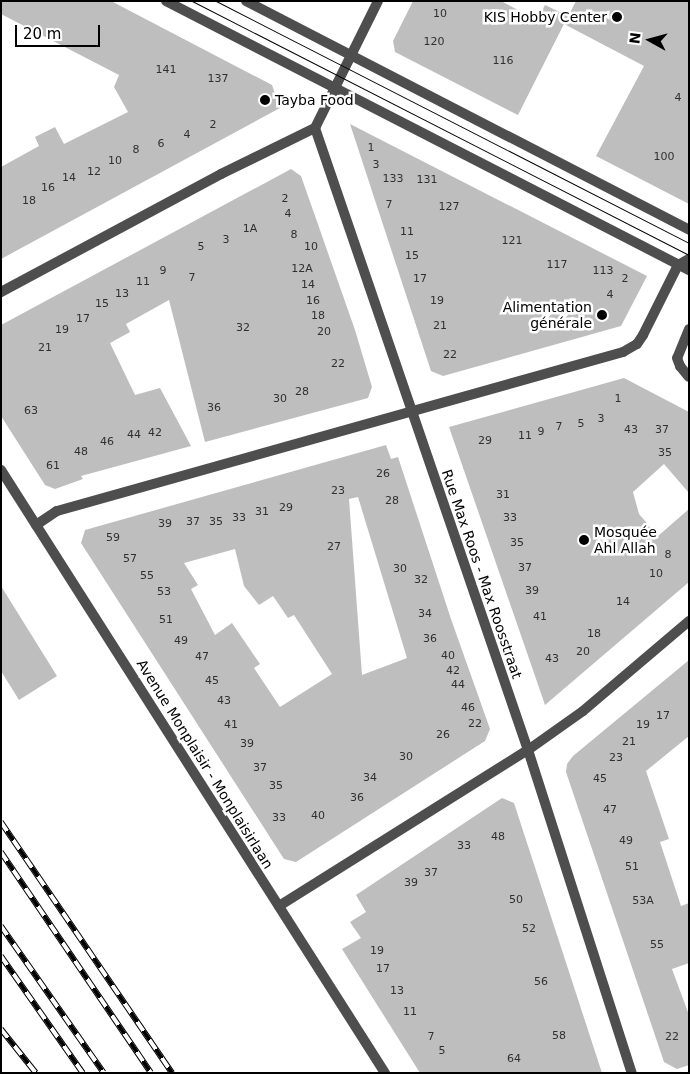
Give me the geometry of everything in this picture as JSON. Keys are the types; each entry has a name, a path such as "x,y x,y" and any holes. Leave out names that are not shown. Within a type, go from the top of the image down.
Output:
{"street":[{"path":"166,1 689,270"},
{"path":"246,1 689,230"},
{"path":"1,292 220,174 315,128 378,1"},
{"name":"Rue Max Roos - Max Roosstraat","path":"315,128 528,750 632,1073"},
{"path":"36,525 57,511 623,352 637,344 678,265 689,259"},
{"path":"689,329 677,358 680,366 689,377"},
{"name":"Avenue Monplaisir - Monplaisirlaan","path":"1,470 385,1073"},
{"path":"279,906 528,750 583,711 689,621"}],"building":[{"path":"1,1 111,1 272,85 280,108 1,259 1,167 39,146 35,137 55,127 64,144 128,112 114,87 119,75 1,14"},
{"path":"413,1 501,1 537,20 545,5 568,16 518,115 395,52 393,41"},
{"path":"576,1 689,1 689,204 596,156 644,66 564,24"},
{"path":"350,124 647,276 621,326 443,376 431,371"},
{"path":"291,169 301,176 355,330 372,387 368,398 205,442 169,300 126,324 130,332 110,343 135,395 160,388 191,446 81,476 83,479 55,489 45,485 1,416 1,325"},
{"path":"624,378 689,412 689,493 664,464 633,492 639,514 658,536 689,509 689,582 545,705 449,427"},
{"path":"386,445 391,459 398,457 451,619 490,729 485,741 296,862 284,859 81,543 85,530","holes":["358,497 407,658 362,675 349,499","235,549 244,586 259,605 273,596 288,618 294,615 332,674 280,707 254,668 260,664 232,623 215,635 191,589 198,585 184,563"]},
{"path":"1,586 57,676 19,700 1,671"},
{"path":"689,660 689,736 646,771 669,839 660,842 681,906 689,903 689,963 672,969 689,1015 689,1065 677,1069 664,1062 566,772 567,764 573,756"},
{"path":"502,798 514,803 602,1073 420,1073 342,949 361,938 350,922 366,912 356,895"}],"tram line":[{"path":"192,1 689,255"},
{"path":"216,1 689,243"}],"railway":[{"path":"1,822 172,1073"},
{"path":"1,852 151,1073"},
{"path":"1,926 104,1073"},
{"path":"1,956 83,1073"},
{"path":"1,1029 36,1073"}],"place":[{"name":"KIS Hobby Center","path":"617,17"},
{"name":"Tayba Food","path":"265,100"},
{"name":"Alimentation générale","path":"602,315"},
{"name":"Mosquée Ahl Allah","path":"584,540"}]}
